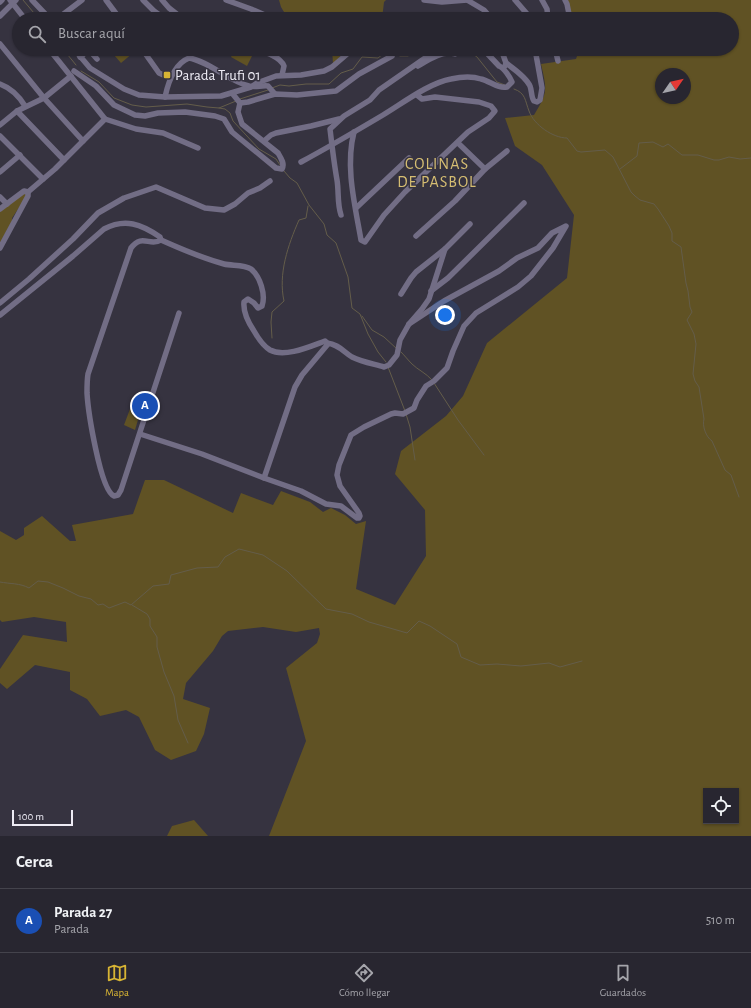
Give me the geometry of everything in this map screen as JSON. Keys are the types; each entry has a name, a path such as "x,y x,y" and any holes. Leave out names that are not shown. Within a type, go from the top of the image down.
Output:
{"street":[{"path":"66,12 82,0"},
{"path":"106,0 115,12"},
{"path":"143,0 157,12"},
{"path":"162,0 174,12"},
{"path":"226,0 258,12"},
{"path":"424,0 442,2 467,0 486,12"},
{"path":"515,0 525,12"},
{"path":"542,0 547,12"},
{"path":"565,0 569,12"},
{"path":"0,16 13,1 20,12"},
{"path":"34,1 44,12"},
{"path":"0,44 44,98 83,142"},
{"path":"55,56 71,73 105,119 136,128 163,133 198,148"},
{"path":"147,56 159,73 170,78"},
{"path":"272,56 283,63 284,69 282,75"},
{"path":"80,57 90,68 132,93 146,97 165,98 221,96 251,87 267,78 324,71 332,67 344,56"},
{"path":"240,103 275,94 297,95 336,91 359,74 392,56"},
{"path":"341,214 330,129 344,116 370,100 379,90 428,56"},
{"path":"408,69 416,67 437,56"},
{"path":"490,56 499,66 504,65 525,79 531,90 532,98 537,102 540,100 542,88 536,56"},
{"path":"301,162 441,81 463,77 480,78 501,87 507,87 512,82 504,65 502,56"},
{"path":"557,56 558,61"},
{"path":"165,98 170,78 181,63 188,58 251,87 268,86 275,94"},
{"path":"0,125 25,106 44,98 71,73 86,63"},
{"path":"71,73 96,86 114,104 135,115 145,116 158,113 185,112 221,117 226,121 232,132 276,168 282,169 282,158 278,153 242,124 238,112 240,103"},
{"path":"0,84 14,92 25,106"},
{"path":"232,93 240,103"},
{"path":"354,132 350,157 352,184 361,240 365,242 384,215 468,132 489,118 495,111 491,106 479,102 435,97 422,99 417,94"},
{"path":"17,111 64,160"},
{"path":"264,141 276,133 327,122 344,116"},
{"path":"0,209 24,191 28,192 83,142 105,119"},
{"path":"0,136 43,179"},
{"path":"458,143 485,169"},
{"path":"416,236 455,201 485,169 507,151"},
{"path":"0,172 20,155"},
{"path":"356,208 409,158"},
{"path":"0,303 56,254 98,212 124,198 156,187 205,208 224,210 235,204 248,193 260,188 270,181"},
{"path":"0,248 28,196 28,192"},
{"path":"0,197 7,204"},
{"path":"431,291 448,278 524,203"},
{"path":"0,315 104,229 110,226 120,222 131,223 158,235 160,240"},
{"path":"400,294 416,272 445,249 470,224"},
{"path":"140,434 202,454 302,491 326,504 341,506 359,518 359,513 340,486 337,475 339,465 351,435 391,414 403,414 413,410 426,386 434,381 447,368 464,326 476,313 518,287 531,276 553,248 566,226 552,233 538,248 517,258 499,271 444,301 409,324"},
{"path":"179,313 120,492 116,496 112,495 107,490 97,458 88,404 88,374 131,248 134,244 140,240 157,242 160,240 225,264 247,267 253,272 261,286 263,291 263,303 262,306 258,308 251,300 248,299 244,302 244,306 251,327 264,345 270,349 277,352 288,352 309,348 325,341 331,343 352,357 384,367 388,365 397,355 400,340 409,324 429,299 445,249"},
{"path":"264,478 295,387 306,370 327,346 327,342"}],"shaded area":[{"path":"279,0 386,0 384,2 383,12 284,12"},
{"path":"567,0 751,0 751,836 269,836 306,741 286,668 317,643 320,634 319,628 296,632 263,627 228,631 222,636 213,651 186,683 183,699 210,708 204,734 196,751 171,760 155,750 139,717 126,710 100,716 87,699 70,690 70,672 35,665 7,689 0,683 0,669 23,635 67,642 66,622 34,617 2,622 0,620 0,531 16,540 24,535 24,528 42,516 70,541 76,541 72,525 133,514 145,480 164,480 233,513 241,493 273,505 281,491 310,502 323,512 331,508 345,515 356,524 366,521 356,589 395,605 426,556 425,510 395,474 401,451 446,416 463,396 487,343 567,278 574,215 542,165 515,146 505,118 534,115 542,101 545,91 541,64 576,59 577,56 739,56 739,12 570,12"},
{"path":"115,56 129,56 121,63"},
{"path":"232,56 252,56 247,66"},
{"path":"332,56 341,56 333,64"},
{"path":"23,193 26,194 26,197 12,218 12,221 0,243 0,211"},
{"path":"130,409 140,413 135,430 124,425"},
{"path":"194,820 208,836 167,836 172,826"}],"waterway":[{"path":"23,0 33,12"},
{"path":"69,56 76,65"},
{"path":"272,88 280,85 329,84 341,73 353,69 362,57 378,58 380,56"},
{"path":"400,56 408,56"},
{"path":"476,56 497,82 505,85"},
{"path":"81,71 99,82 114,98 132,105 146,107 187,104 219,108 236,101"},
{"path":"514,89 523,95 531,116 545,130 556,136 567,138 577,151 605,150 613,157 631,192 640,200 654,204 669,226 672,233 672,241 681,247 692,312 687,320 694,334 696,344 693,374 699,387 704,428 706,434 712,441 725,470 731,475 739,497"},
{"path":"240,99 268,90"},
{"path":"219,108 225,109 230,113 233,121 259,149 276,159 280,165"},
{"path":"620,169 637,156 639,143 653,142 663,147 668,144 682,155 698,155 714,160 729,157 740,159 751,158"},
{"path":"284,171 297,183 309,205 324,224 327,235 336,243 348,277 352,308 360,314 368,334 378,352 386,362"},
{"path":"272,338 272,312 284,301 282,280 285,260 291,239 299,220 306,218 308,206"},
{"path":"362,316 372,330 384,337 397,349"},
{"path":"401,352 414,366 432,380"},
{"path":"388,367 405,411"},
{"path":"434,383 458,420 484,455"},
{"path":"406,414 410,427 415,460"},
{"path":"0,582 19,584 29,588 38,581 48,582 79,596 91,599 98,605 103,604 109,608 125,602 131,605 153,586 169,584 171,575 197,568 218,567 225,557 239,549 263,555 287,571 326,609 352,614 369,622 407,633 419,621 430,626 457,644 461,657 480,665 497,664 521,666 549,663 560,667 582,661"},
{"path":"132,605 147,614 150,619 150,626 157,637 157,647 164,672 174,696 178,720 188,743"}],"place":[{"name":"Parada Trufi 01","path":"167,75"},
{"name":"Parada 27","path":"145,406"}],"district":[{"name":"COLINAS DE PASBOL","path":"437,172"}]}
